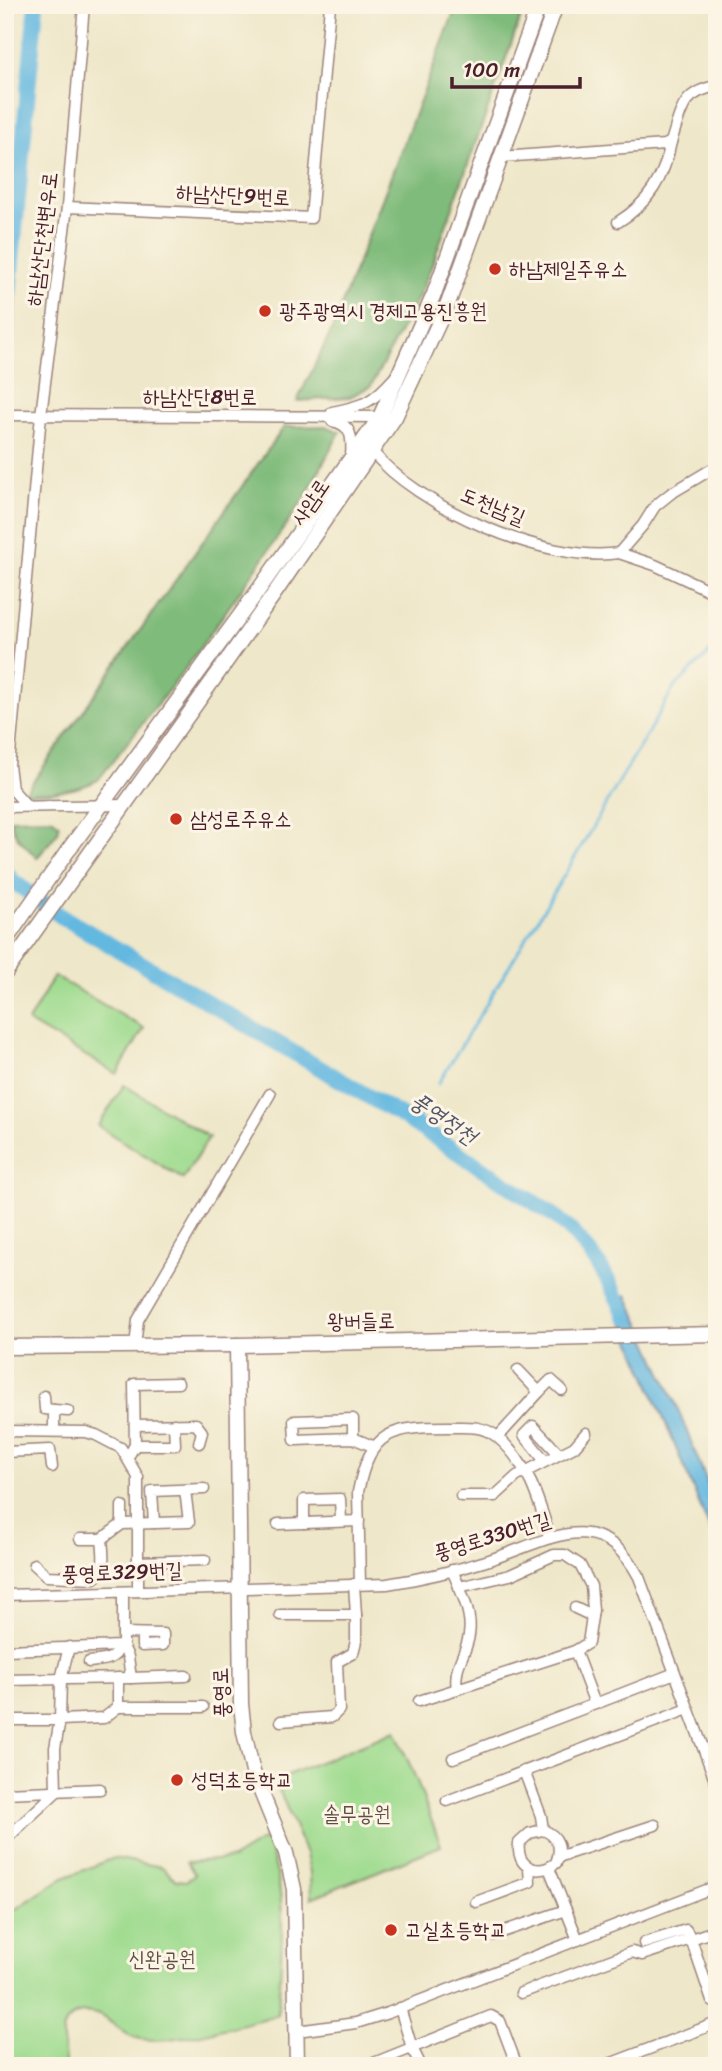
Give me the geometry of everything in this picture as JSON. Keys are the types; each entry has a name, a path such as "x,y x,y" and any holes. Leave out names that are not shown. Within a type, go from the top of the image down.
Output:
{"main road":[{"name":"사암로","path":"6,939 351,459 388,417 401,369 434,294 539,5"},
{"name":"사암로","path":"5,973 272,597 371,450 449,301 556,5"},
{"name":"왕버들로","path":"5,1347 237,1345 717,1334"},
{"name":"풍영로","path":"237,1345 244,1732 253,1772 292,1873 296,1912 297,2066"}],"street":[{"name":"하남산단천변우로","path":"27,806 12,789 9,765 38,415 67,207 84,5"},
{"name":"하남산단9번로","path":"67,207 311,218 330,5"},
{"path":"618,222 643,204 654,189 667,160 681,109 687,100 702,88 717,86"},
{"path":"502,157 654,147 671,142"},
{"path":"308,416 369,402 377,397 401,369"},
{"name":"하남산단8번로","path":"5,415 388,417"},
{"path":"308,416 347,426 351,435 351,459"},
{"name":"도천남길","path":"371,450 383,464 415,490 462,517 552,549 590,555 619,553 655,565 717,594"},
{"path":"619,553 643,526 655,506 717,466"},
{"path":"8,806 124,805"},
{"path":"135,1346 138,1320 270,1094"},
{"path":"518,1370 539,1392"},
{"path":"498,1437 551,1380 562,1390"},
{"path":"128,1457 135,1445 134,1384 178,1383"},
{"path":"44,1396 45,1409 68,1411"},
{"path":"54,1410 54,1431"},
{"path":"353,1438 353,1419 294,1421 295,1440 353,1438 375,1447"},
{"path":"135,1445 175,1445 174,1424"},
{"path":"136,1425 196,1424 202,1432 199,1443"},
{"path":"545,1461 524,1435 533,1426 559,1454"},
{"path":"281,1721 332,1717 339,1710 337,1662 352,1653 356,1641 358,1492 375,1447 388,1434 406,1428 475,1427 489,1431 498,1437 533,1484 550,1538"},
{"path":"5,1431 54,1431 96,1435 112,1442 128,1457 138,1477 138,1591"},
{"path":"461,1496 495,1496 525,1471 574,1447 586,1433"},
{"path":"5,1452 50,1450 52,1466"},
{"path":"154,1523 152,1491 204,1489"},
{"path":"80,1539 102,1539 122,1524 189,1522 185,1490"},
{"path":"304,1523 304,1500 340,1499 341,1521"},
{"path":"122,1506 122,1524"},
{"path":"278,1524 359,1521"},
{"name":"풍영로330번길","path":"241,1587 405,1581 486,1561 567,1532 590,1533 612,1542 629,1557 639,1577 717,1786"},
{"path":"34,1564 47,1576 94,1578 99,1575 103,1564 102,1539"},
{"path":"419,1701 575,1651 588,1643 592,1616 591,1586 580,1565 565,1555 554,1555 510,1575 459,1587"},
{"path":"137,1562 205,1560"},
{"path":"452,1570 467,1611 470,1634 459,1659 457,1689"},
{"name":"풍영로329번길","path":"5,1595 241,1587"},
{"path":"89,1662 112,1658 122,1646 124,1592"},
{"path":"575,1608 592,1616"},
{"path":"280,1615 356,1615"},
{"path":"124,1633 142,1634"},
{"path":"5,1650 122,1646"},
{"path":"122,1646 128,1657 131,1678"},
{"path":"5,1840 56,1792 55,1748 60,1720 61,1679 69,1647"},
{"path":"575,1651 595,1704"},
{"path":"453,1758 675,1673"},
{"path":"5,1680 186,1676"},
{"path":"118,1678 118,1707"},
{"path":"5,1720 104,1718 118,1707 203,1707"},
{"path":"447,1801 688,1709"},
{"path":"524,1771 541,1816 543,1830"},
{"path":"5,1793 100,1790"},
{"path":"558,1857 655,1825"},
{"path":"543,1830 558,1840 558,1857 556,1863 549,1868 537,1871 530,1869 519,1856 519,1843 530,1833 543,1830"},
{"path":"549,1868 578,1940"},
{"path":"476,1902 530,1882 530,1869"},
{"path":"297,2031 356,2023 400,2008 717,1886"},
{"path":"493,1935 566,1910"},
{"path":"644,1944 686,1930 712,2001 717,2004"},
{"path":"521,1993 632,1952 642,1955 717,1930"},
{"path":"400,2008 412,2048 421,2066"},
{"path":"343,2066 374,2063 491,2016 500,2021 517,2066"},
{"path":"604,2066 717,2023"},
{"path":"580,2066 586,2066"}],"green space":[{"path":"457,5 525,5 432,265 420,294 371,386 350,397 297,401 331,332"},
{"path":"326,426 340,432 305,497 183,672 98,780 62,791 25,793 284,427"},
{"path":"52,818 59,824 58,832 37,858 17,837 9,819"},
{"path":"54,976 144,1028 117,1074 28,1022"},
{"path":"124,1085 209,1137 183,1179 98,1126"},
{"name":"솔무공원","path":"395,1731 441,1846 311,1898 306,1854 275,1780"},
{"name":"신완공원","path":"265,1839 273,1859 281,1903 282,1948 278,2015 209,2032 155,2040 133,2037 103,2017 87,2012 78,2014 66,2023 63,2036 65,2066 5,2066 5,1911 16,1909 61,1879 114,1858 162,1867 176,1880 186,1881 195,1875 187,1862 232,1859"}],"water":[{"path":"627,1295 675,1402 717,1507 717,1546 614,1300"}],"waterway":[{"name":"풍영정천","path":"5,337 36,5"},
{"path":"438,1084 674,688 717,645"},
{"name":"풍영정천","path":"5,871 14,882 61,916 405,1118 555,1216 579,1239 596,1262 626,1316"},
{"path":"415,1125 422,1113"}],"place":[{"name":"하남제일주유소","path":"495,269"},
{"name":"광주광역시 경제고용진흥원","path":"265,311"},
{"name":"삼성로주유소","path":"176,819"},
{"name":"성덕초등학교","path":"177,1780"},
{"name":"고실초등학교","path":"391,1930"}]}
